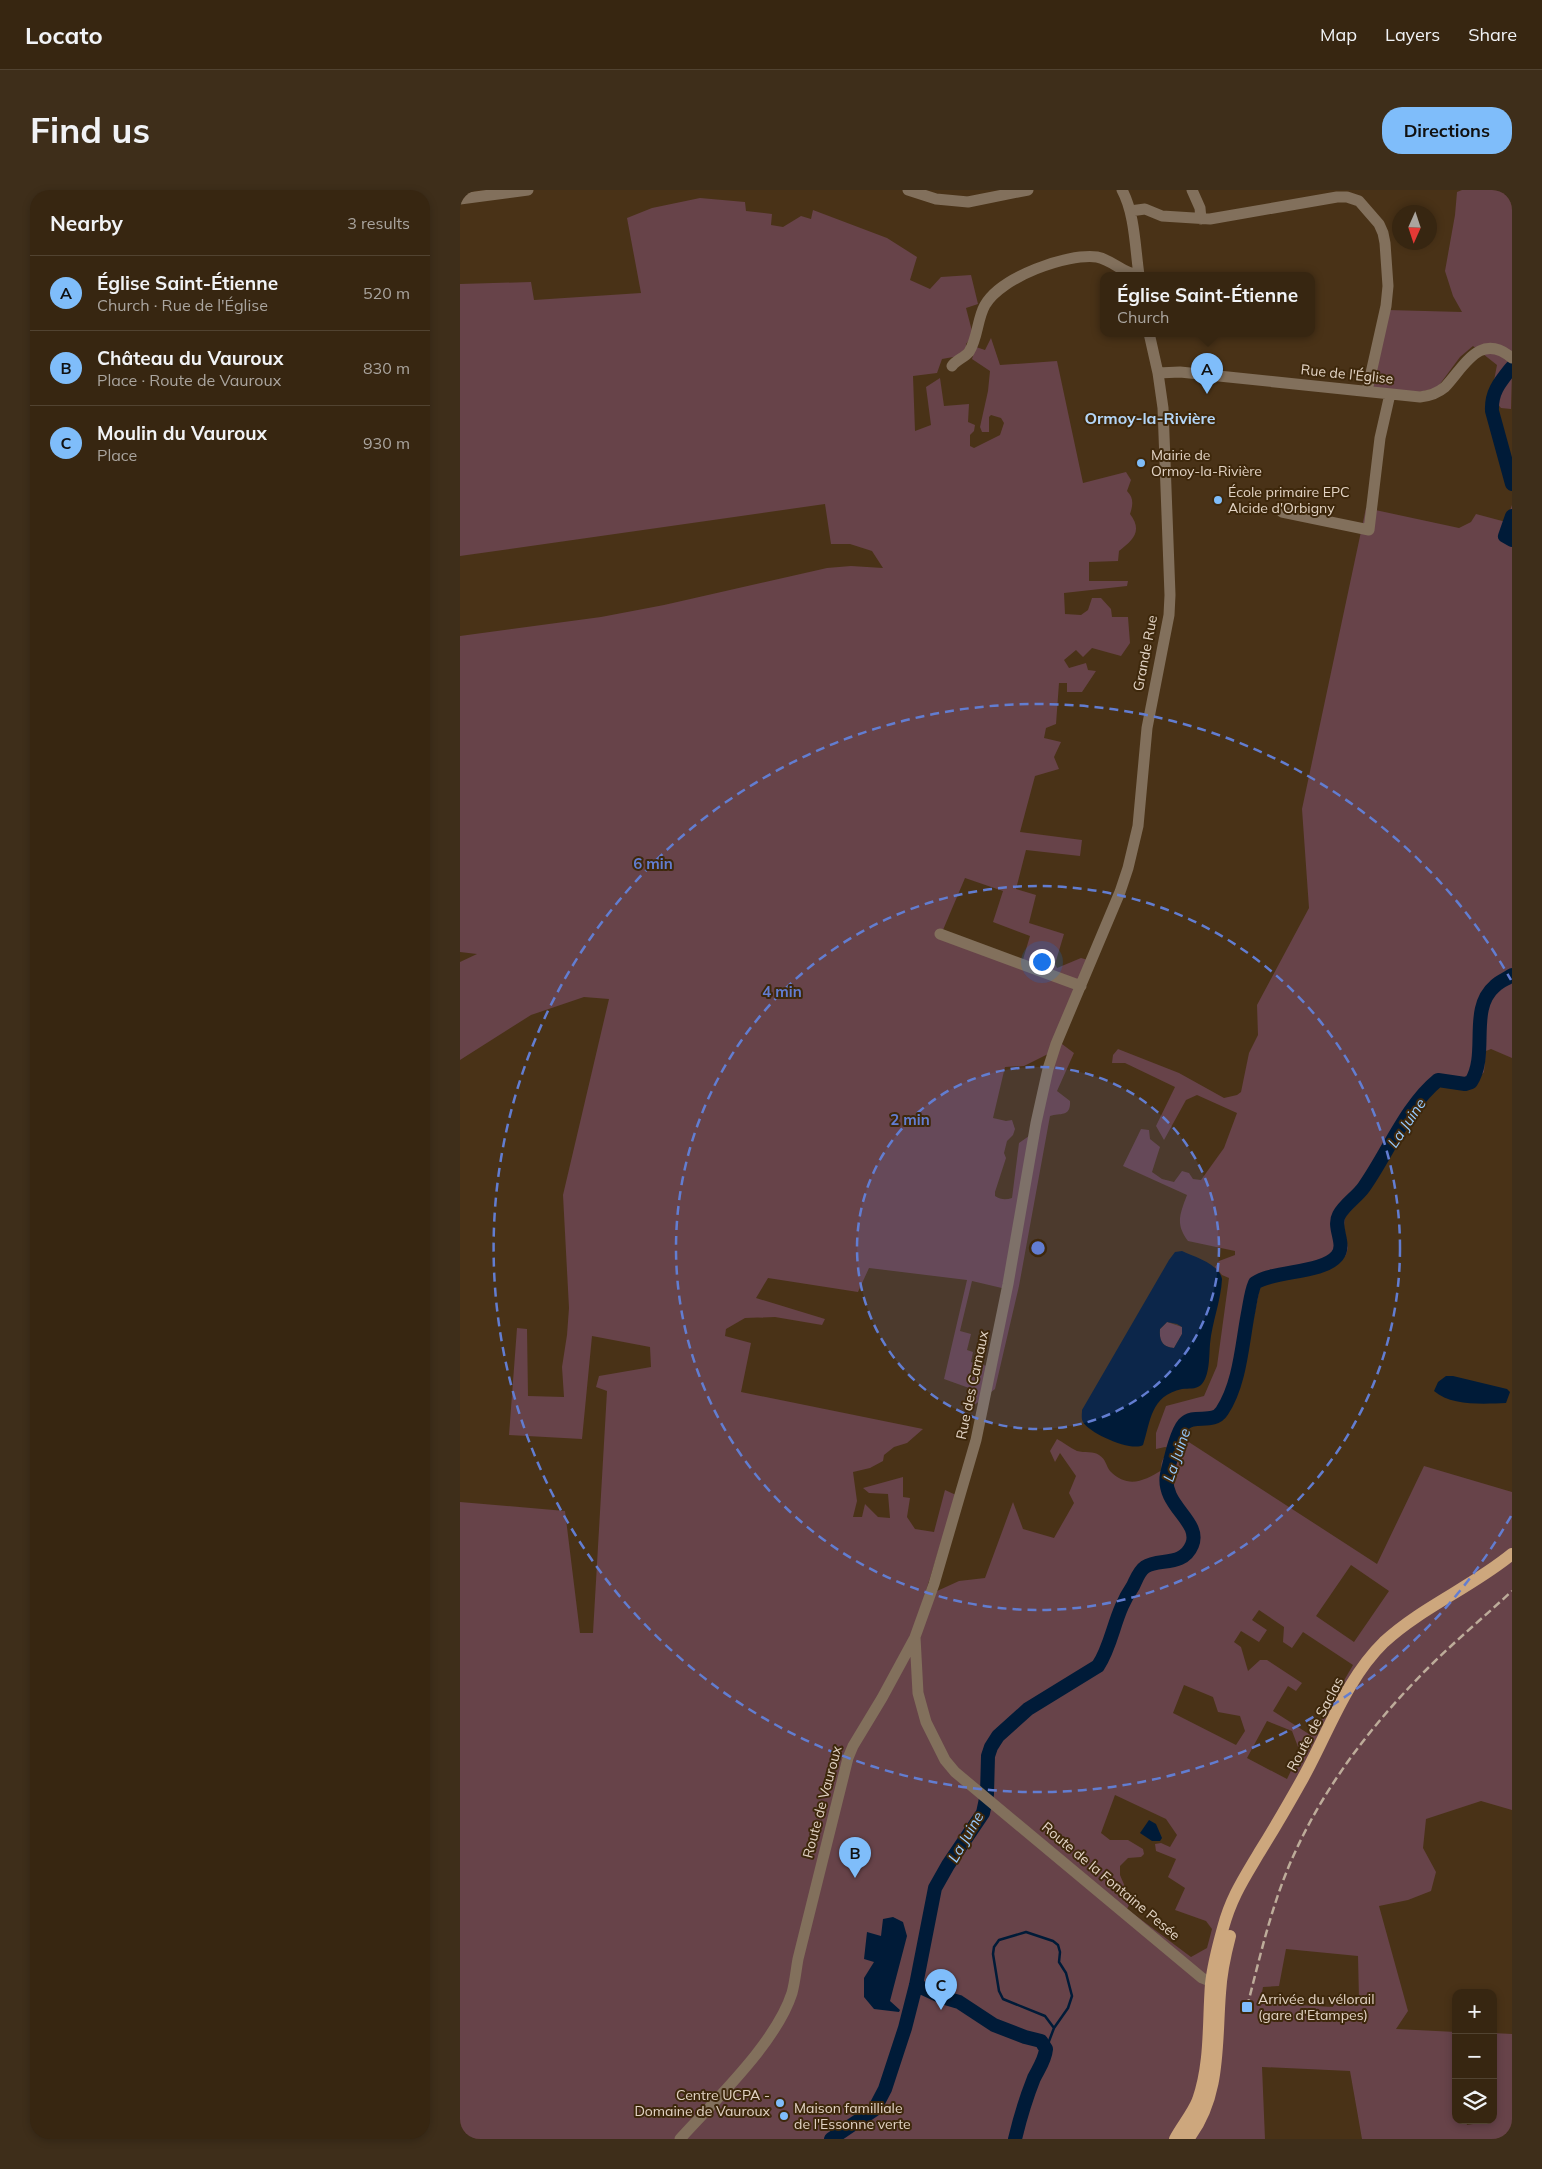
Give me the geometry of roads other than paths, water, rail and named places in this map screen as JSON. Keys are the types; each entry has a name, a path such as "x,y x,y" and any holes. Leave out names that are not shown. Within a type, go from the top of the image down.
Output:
{"main road":[{"name":"Route de Saclas","path":"1188,2139 1201,2119 1215,2074 1216,1954 1231,1903 1240,1883 1259,1854 1314,1758 1346,1693 1370,1658 1384,1643 1412,1621 1494,1569 1512,1554"},
{"name":"Route de Saclas","path":"1175,2139 1197,2102 1202,2084 1216,1986"}],"street":[{"path":"460,199 528,190"},
{"path":"908,190 936,199 968,202 1028,190"},
{"path":"1122,190 1128,200 1139,272"},
{"path":"1192,190 1200,208 1200,219"},
{"path":"1130,211 1145,210 1162,216 1200,219 1337,197 1347,196 1358,201 1379,224 1384,233 1388,286 1386,306 1366,391"},
{"path":"952,366 970,349 982,310 987,302 1004,286 1025,272 1065,261 1097,257 1127,272"},
{"name":"Grande Rue","path":"1087,972 1128,868 1138,826 1147,728 1169,615 1169,563 1163,408 1150,337"},
{"name":"Rue de l'Église","path":"1158,373 1180,372 1420,397 1438,392 1445,387 1468,358 1476,353 1496,350 1504,352 1512,358"},
{"path":"1282,512 1369,530 1380,438 1390,394"},
{"path":"940,934 1081,986"},
{"name":"Rue des Carnaux","path":"977,1789 955,1772 945,1760 926,1722 918,1693 915,1637 939,1566 976,1440 995,1352 1036,1123 1048,1069 1056,1044 1087,972"},
{"name":"Route de Vauroux","path":"680,2139 764,2045 780,2020 792,1993 798,1959 848,1758 915,1637"},
{"name":"Route de la Fontaine Pesée","path":"977,1789 1202,1978 1216,1986"},
{"path":"1181,2139 1193,2118 1197,2102"},
{"path":"1196,2139 1201,2119"}],"water":[{"path":"1182,1251 1206,1262 1216,1269 1222,1279 1211,1336 1208,1371 1199,1387 1171,1392 1158,1403 1150,1419 1143,1445 1138,1447 1121,1444 1087,1427 1082,1421 1082,1410 1175,1252","holes":["1167,1322 1182,1327 1182,1334 1174,1348 1162,1342 1160,1329"]},
{"path":"1446,1376 1507,1389 1510,1392 1506,1403 1478,1404 1458,1402 1441,1396 1434,1391 1438,1382"},
{"path":"1149,1820 1156,1824 1162,1838 1160,1841 1152,1841 1140,1833"},
{"path":"893,1917 903,1922 907,1936 890,2001 900,2010 899,2012 874,2009 864,1997 864,1978 874,1962 864,1959 867,1932 881,1936 883,1919"}],"waterway":[{"name":"La Juine","path":"1512,367 1500,383 1492,404 1492,411 1512,484"},
{"name":"La Juine","path":"1512,516 1505,536 1512,540"},
{"name":"La Juine","path":"831,2139 874,2110 885,2089 905,2028 916,1985 935,1888 983,1813 987,1794 988,1756 991,1747 998,1736 1028,1709 1098,1666 1106,1652 1123,1603 1141,1571 1151,1564 1170,1561 1183,1556 1192,1545 1194,1536 1187,1520 1170,1495 1167,1485 1167,1474 1176,1441 1184,1424 1193,1419 1209,1418 1218,1415 1228,1400 1237,1376 1252,1290 1255,1283 1274,1276 1321,1266 1337,1256 1341,1246 1337,1225 1339,1215 1373,1174 1416,1103 1438,1080 1465,1084 1471,1082 1479,1058 1482,1007 1487,996 1495,986 1512,975"},
{"path":"1046,2049 1054,2028 1068,2008 1072,1996 1066,1973 1059,1962 1060,1952 1058,1945 1053,1941 1026,1932 999,1940 994,1947 993,1954 999,1991 1003,1999 1045,2016 1054,2028"},
{"path":"916,1985 942,1997 959,2002 994,2025 1041,2041 1046,2049 1044,2057 1028,2093 1015,2139"}],"railway":[{"path":"1247,2007 1268,1926 1281,1886 1309,1823 1338,1775 1372,1730 1409,1688 1449,1648 1512,1591"}],"place":[{"name":"Église Saint-Étienne","path":"1207,394"},
{"name":"Mairie de Ormoy-la-Rivière","path":"1141,463"},
{"name":"École primaire EPC Alcide d'Orbigny","path":"1218,500"},
{"name":"Château du Vauroux","path":"855,1878"},
{"name":"Arrivée du vélorail (gare d'Etampes)","path":"1247,2007"},
{"name":"Moulin du Vauroux","path":"941,2010"},
{"name":"Centre UCPA - Domaine de Vauroux","path":"780,2103"},
{"name":"Maison familliale de l'Essonne verte","path":"784,2116"}],"district":[{"name":"Ormoy-la-Rivière","path":"1150,418"}]}
